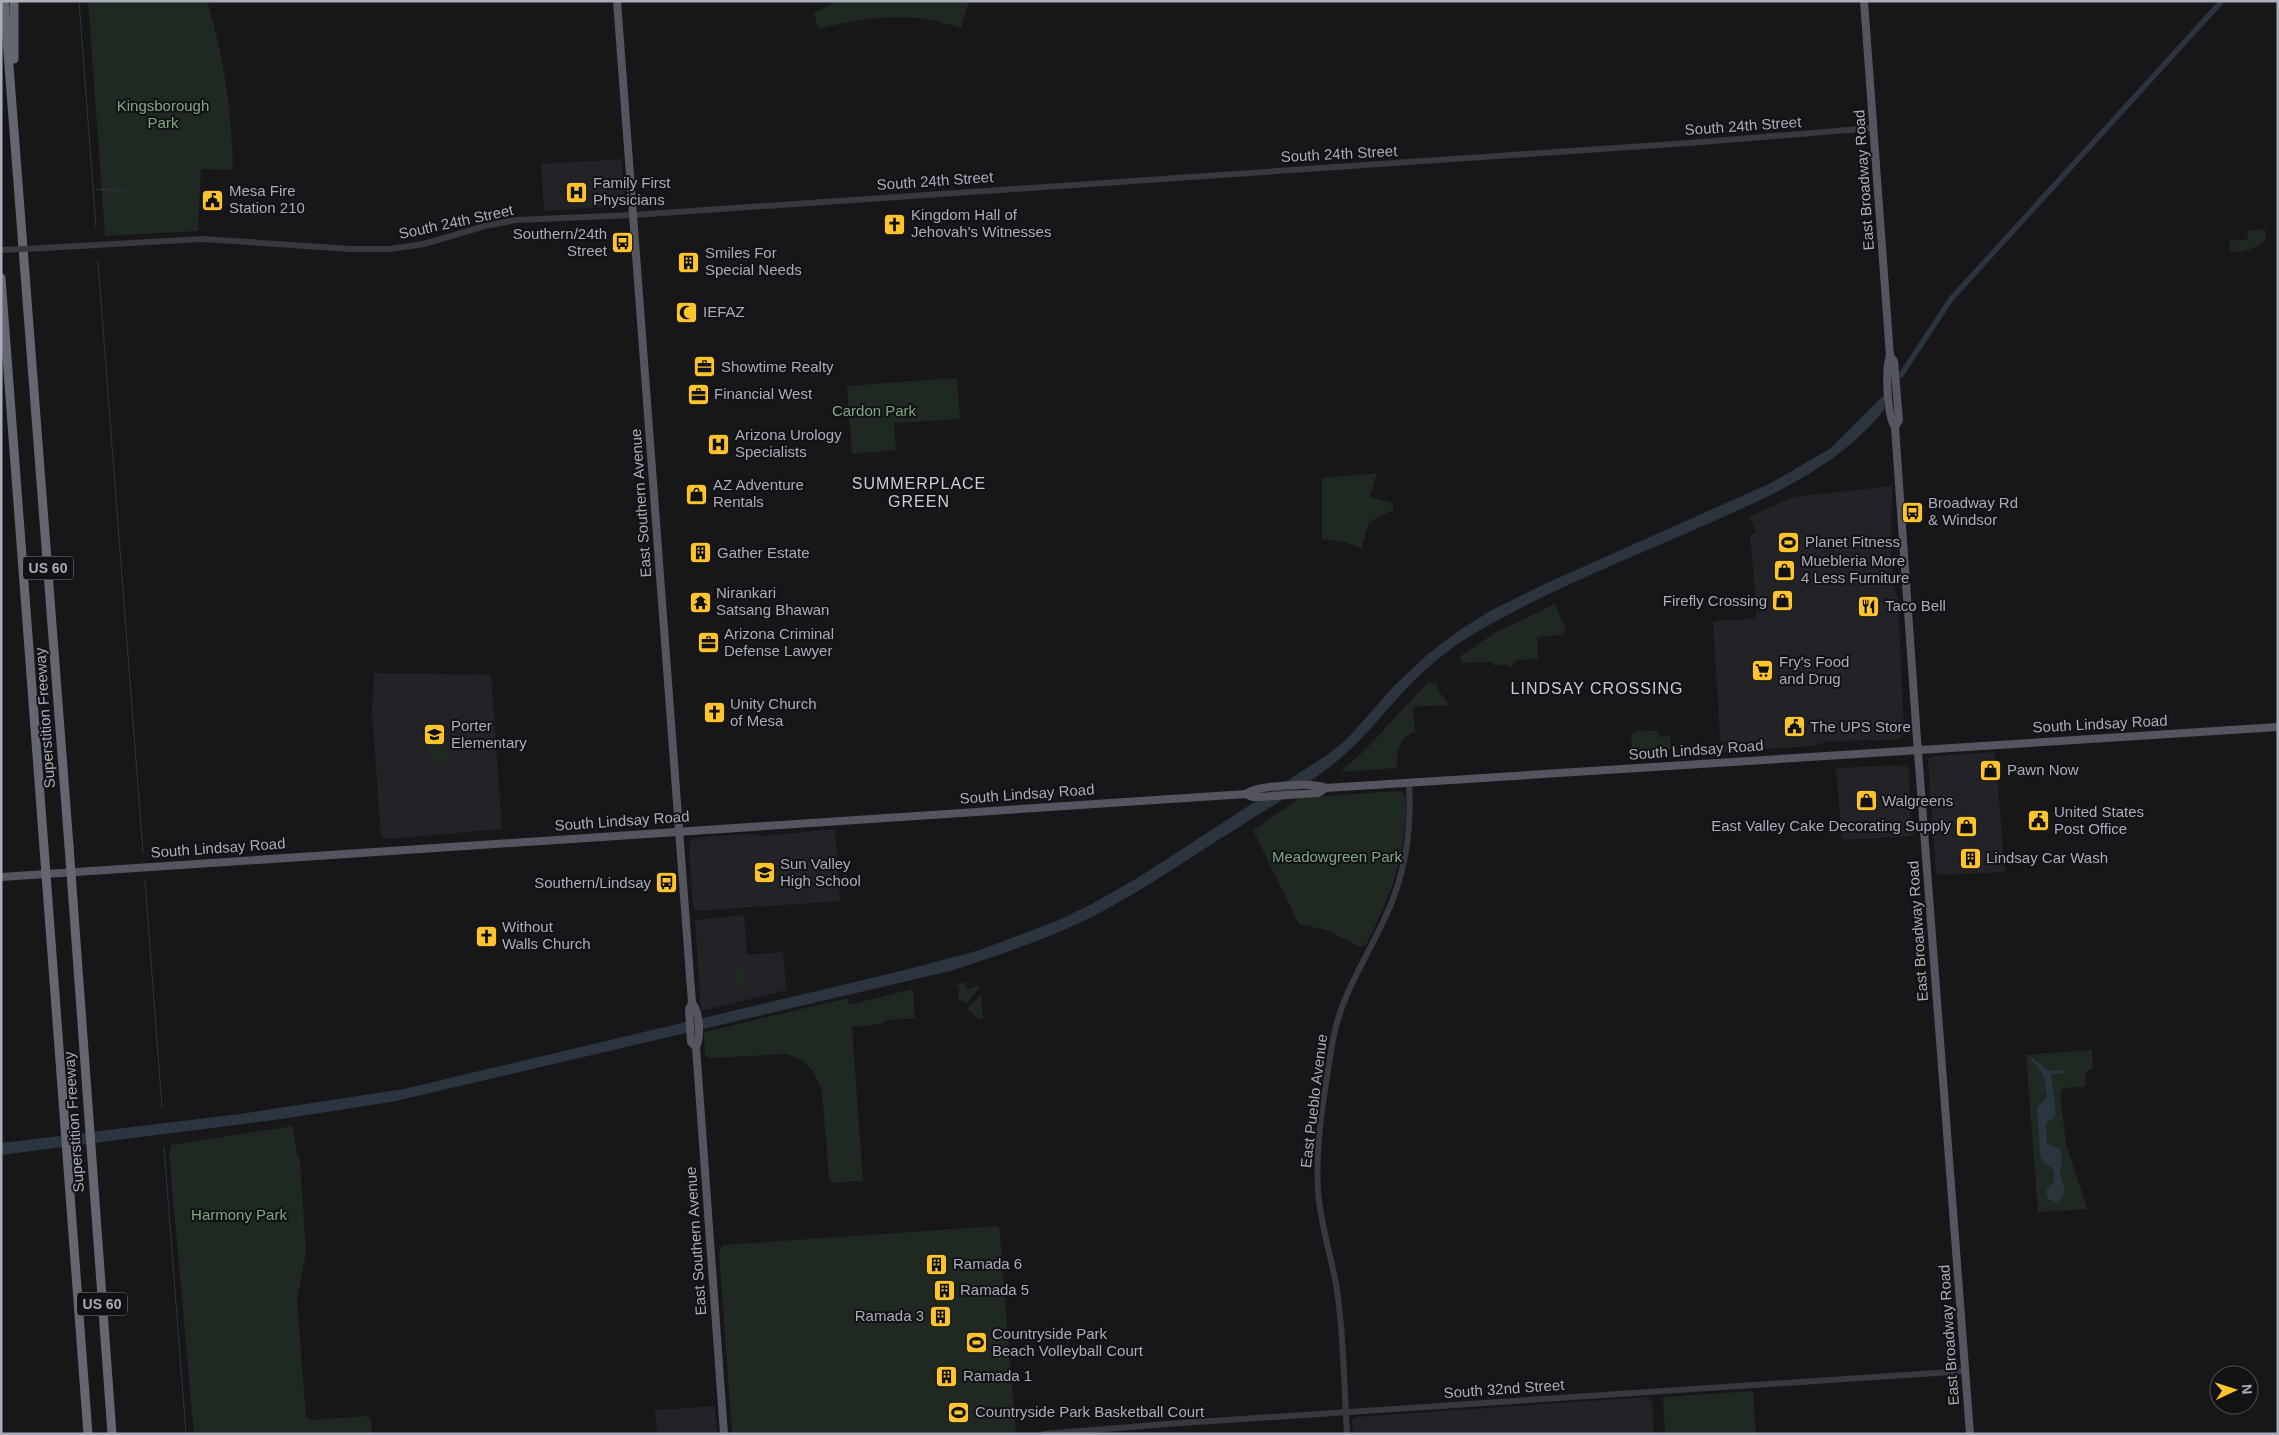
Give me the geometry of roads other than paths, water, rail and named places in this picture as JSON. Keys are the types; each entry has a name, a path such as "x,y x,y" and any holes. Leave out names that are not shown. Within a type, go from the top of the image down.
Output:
{"highway":[{"name":"Superstition Freeway","path":"4,1 112,1434"},
{"path":"13,124 14,1"},
{"name":"Superstition Freeway","path":"1,278 88,1434"}],"main road":[{"name":"East Southern Avenue","path":"617,1 692,1003 696,1008 693,1018 694,1030 698,1041 696,1046 724,1434"},
{"name":"East Broadway Road","path":"1864,1 1890,356 1887,365 1890,409 1891,422 1895,427"},
{"name":"East Broadway Road","path":"1890,356 1894,361 1899,420 1895,427 1970,1434"},
{"name":"South Lindsay Road","path":"1246,794 1252,789 1309,785 1318,785 1326,788 2278,727"},
{"name":"South Lindsay Road","path":"1,876 1246,794 1252,797 1259,797 1318,793 1326,788"}],"street":[{"name":"South 24th Street","path":"1,250 203,239 389,249 424,244 485,226 516,220 634,215 1689,143 1873,128"},
{"name":"East Pueblo Avenue","path":"1348,1434 1337,1293 1319,1209 1318,1169 1321,1133 1333,1039 1339,1017 1350,989 1393,900 1404,867 1410,823 1409,783"},
{"name":"South 32nd Street","path":"1044,1434 1966,1371"}],"waterway":[{"path":"79,1 96,227"},
{"path":"1901,375 1951,299 2222,1"},
{"path":"94,189 126,191"},
{"path":"98,262 143,852"},
{"path":"145,880 162,1108"},
{"path":"164,1147 186,1434"}],"place":[{"name":"Family First Physicians","path":"577,192"},
{"name":"Mesa Fire Station 210","path":"213,200"},
{"name":"Kingdom Hall of Jehovah's Witnesses","path":"895,224"},
{"name":"Southern/24th Street","path":"623,243"},
{"name":"Smiles For Special Needs","path":"689,262"},
{"name":"IEFAZ","path":"687,312"},
{"name":"Showtime Realty","path":"705,367"},
{"name":"Financial West","path":"698,394"},
{"name":"Arizona Urology Specialists","path":"719,444"},
{"name":"AZ Adventure Rentals","path":"697,494"},
{"name":"Broadway Rd & Windsor","path":"1912,512"},
{"name":"Planet Fitness","path":"1789,542"},
{"name":"Gather Estate","path":"701,553"},
{"name":"Muebleria More 4 Less Furniture","path":"1785,570"},
{"name":"Firefly Crossing","path":"1783,601"},
{"name":"Nirankari Satsang Bhawan","path":"700,602"},
{"name":"Taco Bell","path":"1869,606"},
{"name":"Arizona Criminal Defense Lawyer","path":"708,643"},
{"name":"Fry's Food and Drug","path":"1763,671"},
{"name":"Unity Church of Mesa","path":"714,713"},
{"name":"The UPS Store","path":"1794,727"},
{"name":"Porter Elementary","path":"435,735"},
{"name":"Pawn Now","path":"1991,770"},
{"name":"Walgreens","path":"1866,801"},
{"name":"United States Post Office","path":"2038,821"},
{"name":"East Valley Cake Decorating Supply","path":"1967,826"},
{"name":"Lindsay Car Wash","path":"1970,858"},
{"name":"Sun Valley High School","path":"764,873"},
{"name":"Southern/Lindsay","path":"667,883"},
{"name":"Without Walls Church","path":"486,936"},
{"name":"Ramada 6","path":"937,1264"},
{"name":"Ramada 5","path":"944,1290"},
{"name":"Ramada 3","path":"940,1316"},
{"name":"Countryside Park Beach Volleyball Court","path":"976,1343"},
{"name":"Ramada 1","path":"947,1376"},
{"name":"Countryside Park Basketball Court","path":"959,1412"}],"district":[{"name":"SUMMERPLACE GREEN","path":"919,492"},
{"name":"LINDSAY CROSSING","path":"1597,688"}],"park label":[{"name":"Kingsborough Park","path":"163,114"},
{"name":"Cardon Park","path":"874,411"},
{"name":"Meadowgreen Park","path":"1337,857"},
{"name":"Harmony Park","path":"239,1215"}]}
